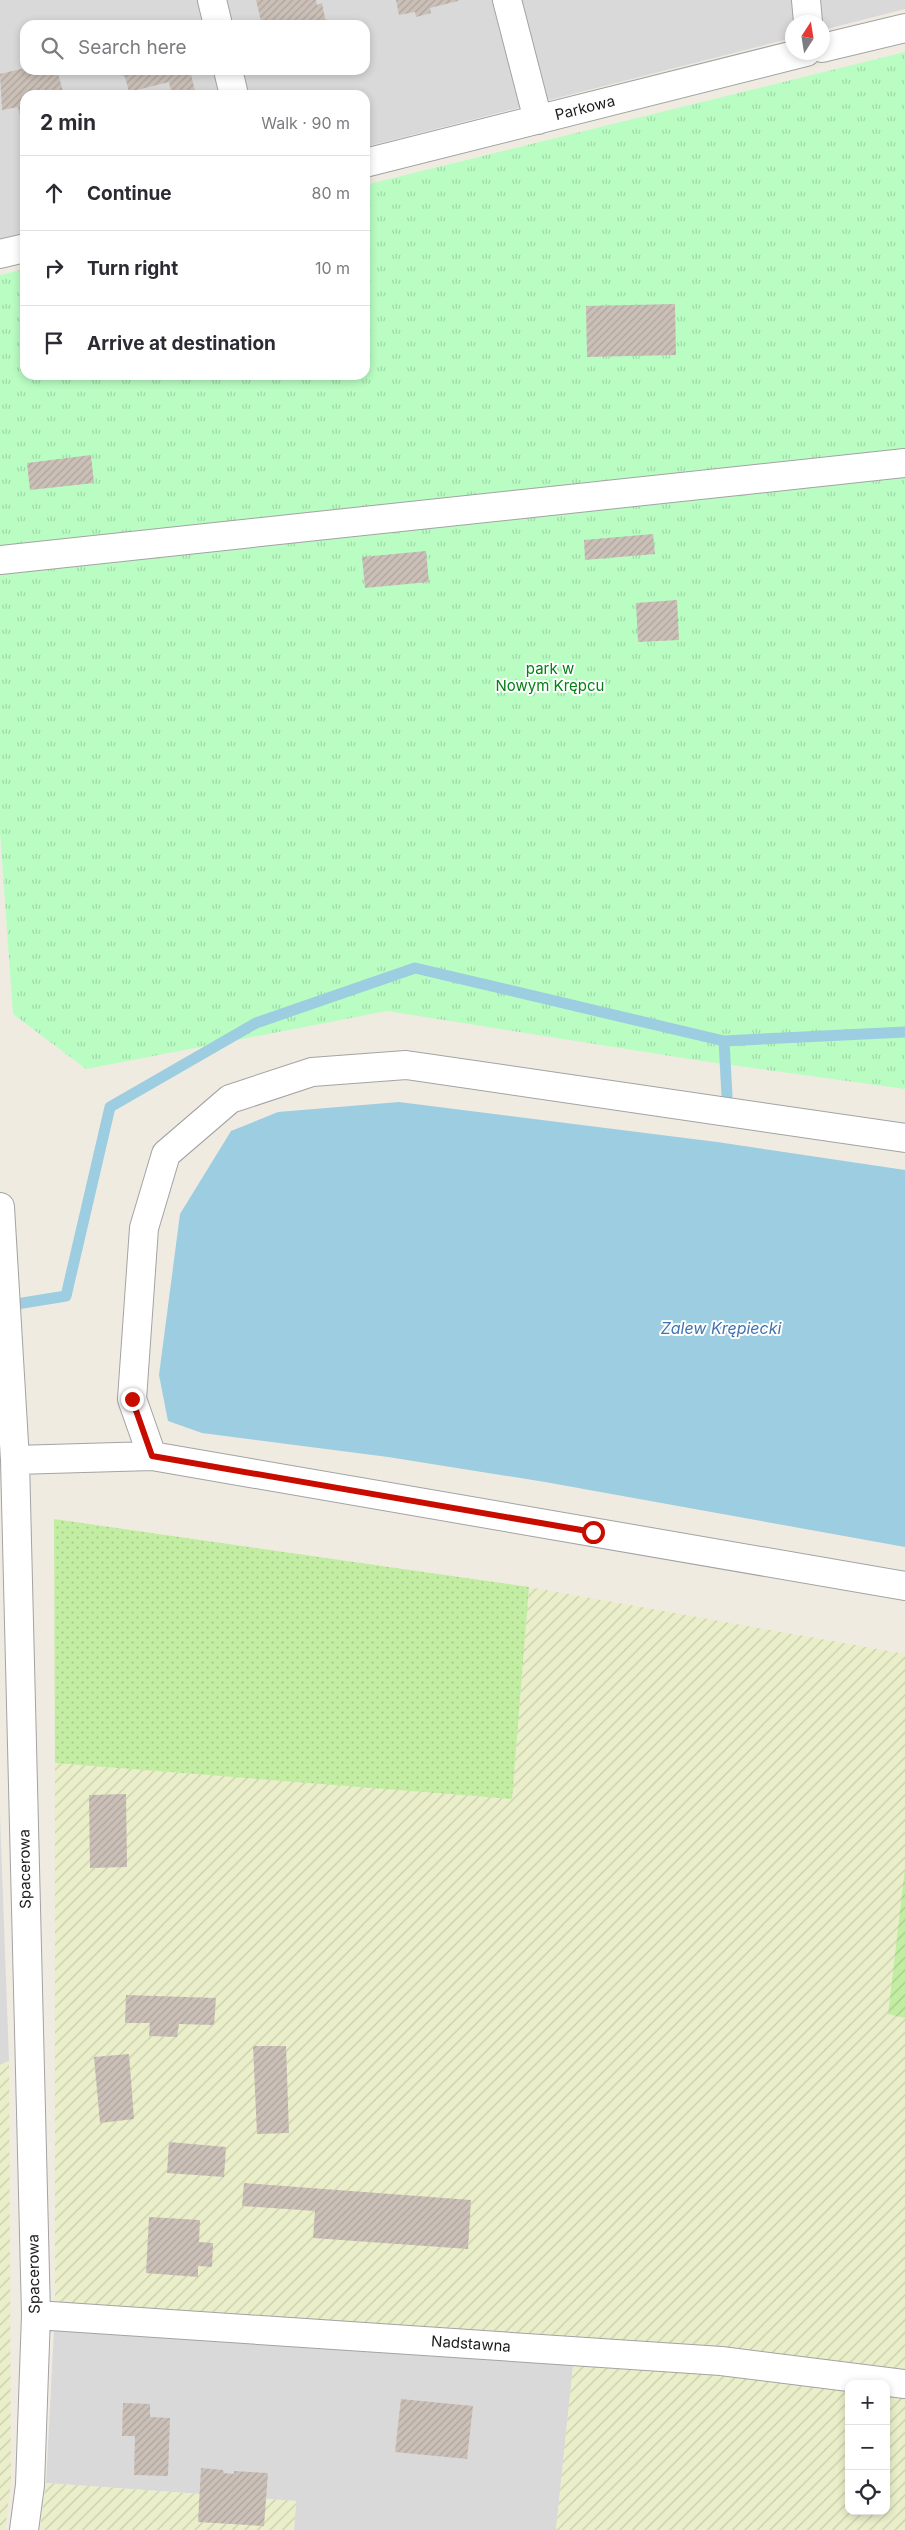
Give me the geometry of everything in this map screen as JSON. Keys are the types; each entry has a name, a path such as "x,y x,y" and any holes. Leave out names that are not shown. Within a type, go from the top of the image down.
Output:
{"street":[{"path":"212,0 217,20"},
{"path":"507,0 538,120"},
{"path":"806,0 807,15"},
{"path":"830,46 905,28"},
{"name":"Parkowa","path":"370,162 785,57"},
{"path":"229,75 233,90"},
{"path":"0,254 20,249"},
{"path":"0,560 905,463"},
{"path":"152,1456 132,1399 144,1228 166,1154 230,1099 312,1072 406,1064 905,1138"},
{"name":"Spacerowa","path":"0,1208 15,1460 36,2315 30,2485 24,2530"},
{"path":"15,1460 152,1456 905,1586"},
{"name":"Nadstawna","path":"36,2315 722,2361 905,2384"}],"shaded area":[{"path":"0,0 905,0 905,9 830,28 830,15 785,15 785,40 370,146 370,90 20,90 20,235 0,240"},
{"path":"0,1816 9,2061 0,2065"},
{"path":"54,2330 574,2357 556,2530 294,2530 296,2501 46,2483"}],"green space":[{"name":"park w Nowym Krępcu","path":"905,52 905,1089 702,1061 387,1011 86,1069 13,1014 0,832 0,275 20,270 20,380 370,380 370,184"},
{"path":"54,1519 529,1587 512,1799 55,1763"},
{"path":"529,1587 905,1654 905,1868 888,2013 905,2018 905,2371 55,2307 55,1763 512,1798"},
{"path":"905,1868 905,2018 888,2014"},
{"path":"9,2061 11,2481 5,2530 0,2530 0,2065"},
{"path":"574,2357 845,2389 845,2515 890,2515 890,2394 905,2396 905,2530 556,2530"},
{"path":"46,2483 296,2501 294,2530 40,2530"}],"water":[{"name":"Zalew Krępiecki","path":"399,1102 717,1142 905,1170 905,1547 545,1482 388,1457 202,1433 168,1421 159,1375 180,1214 231,1131 278,1112"}],"building":[{"path":"256,0 316,0 317,5 322,3 325,20 261,20"},
{"path":"396,0 458,1 430,8 431,13 416,17 415,12 399,15"},
{"path":"20,69 20,75 58,75 63,90 20,90 20,116 18,107 2,110 0,74"},
{"path":"121,75 191,75 195,90 171,90 169,82 137,90 128,90 125,77"},
{"path":"675,304 676,355 587,357 586,306"},
{"path":"91,455 94,483 30,490 27,463"},
{"path":"653,534 655,554 585,560 584,540"},
{"path":"426,551 429,582 365,588 362,557"},
{"path":"677,600 679,640 638,642 636,603"},
{"path":"126,1794 127,1867 90,1868 89,1795"},
{"path":"126,1995 216,1998 214,2025 179,2024 177,2037 149,2036 150,2023 125,2023"},
{"path":"253,2046 286,2046 289,2133 257,2134"},
{"path":"129,2054 134,2119 100,2123 94,2057"},
{"path":"169,2142 226,2147 224,2177 167,2173"},
{"path":"244,2183 471,2200 468,2249 313,2238 315,2211 242,2206"},
{"path":"149,2217 200,2220 199,2242 213,2243 212,2267 198,2266 198,2277 146,2273"},
{"path":"401,2399 473,2406 467,2459 395,2452"},
{"path":"123,2403 150,2404 150,2417 170,2418 168,2476 134,2475 135,2436 122,2436"},
{"path":"201,2468 223,2470 224,2473 234,2474 234,2471 268,2473 264,2526 198,2522"}],"waterway":[{"path":"4,1306 66,1296 110,1107 256,1023 415,968 724,1041 905,1032"},
{"path":"724,1041 727,1096"}],"route":[{"path":"132,1399 152,1456 593,1532"}]}
